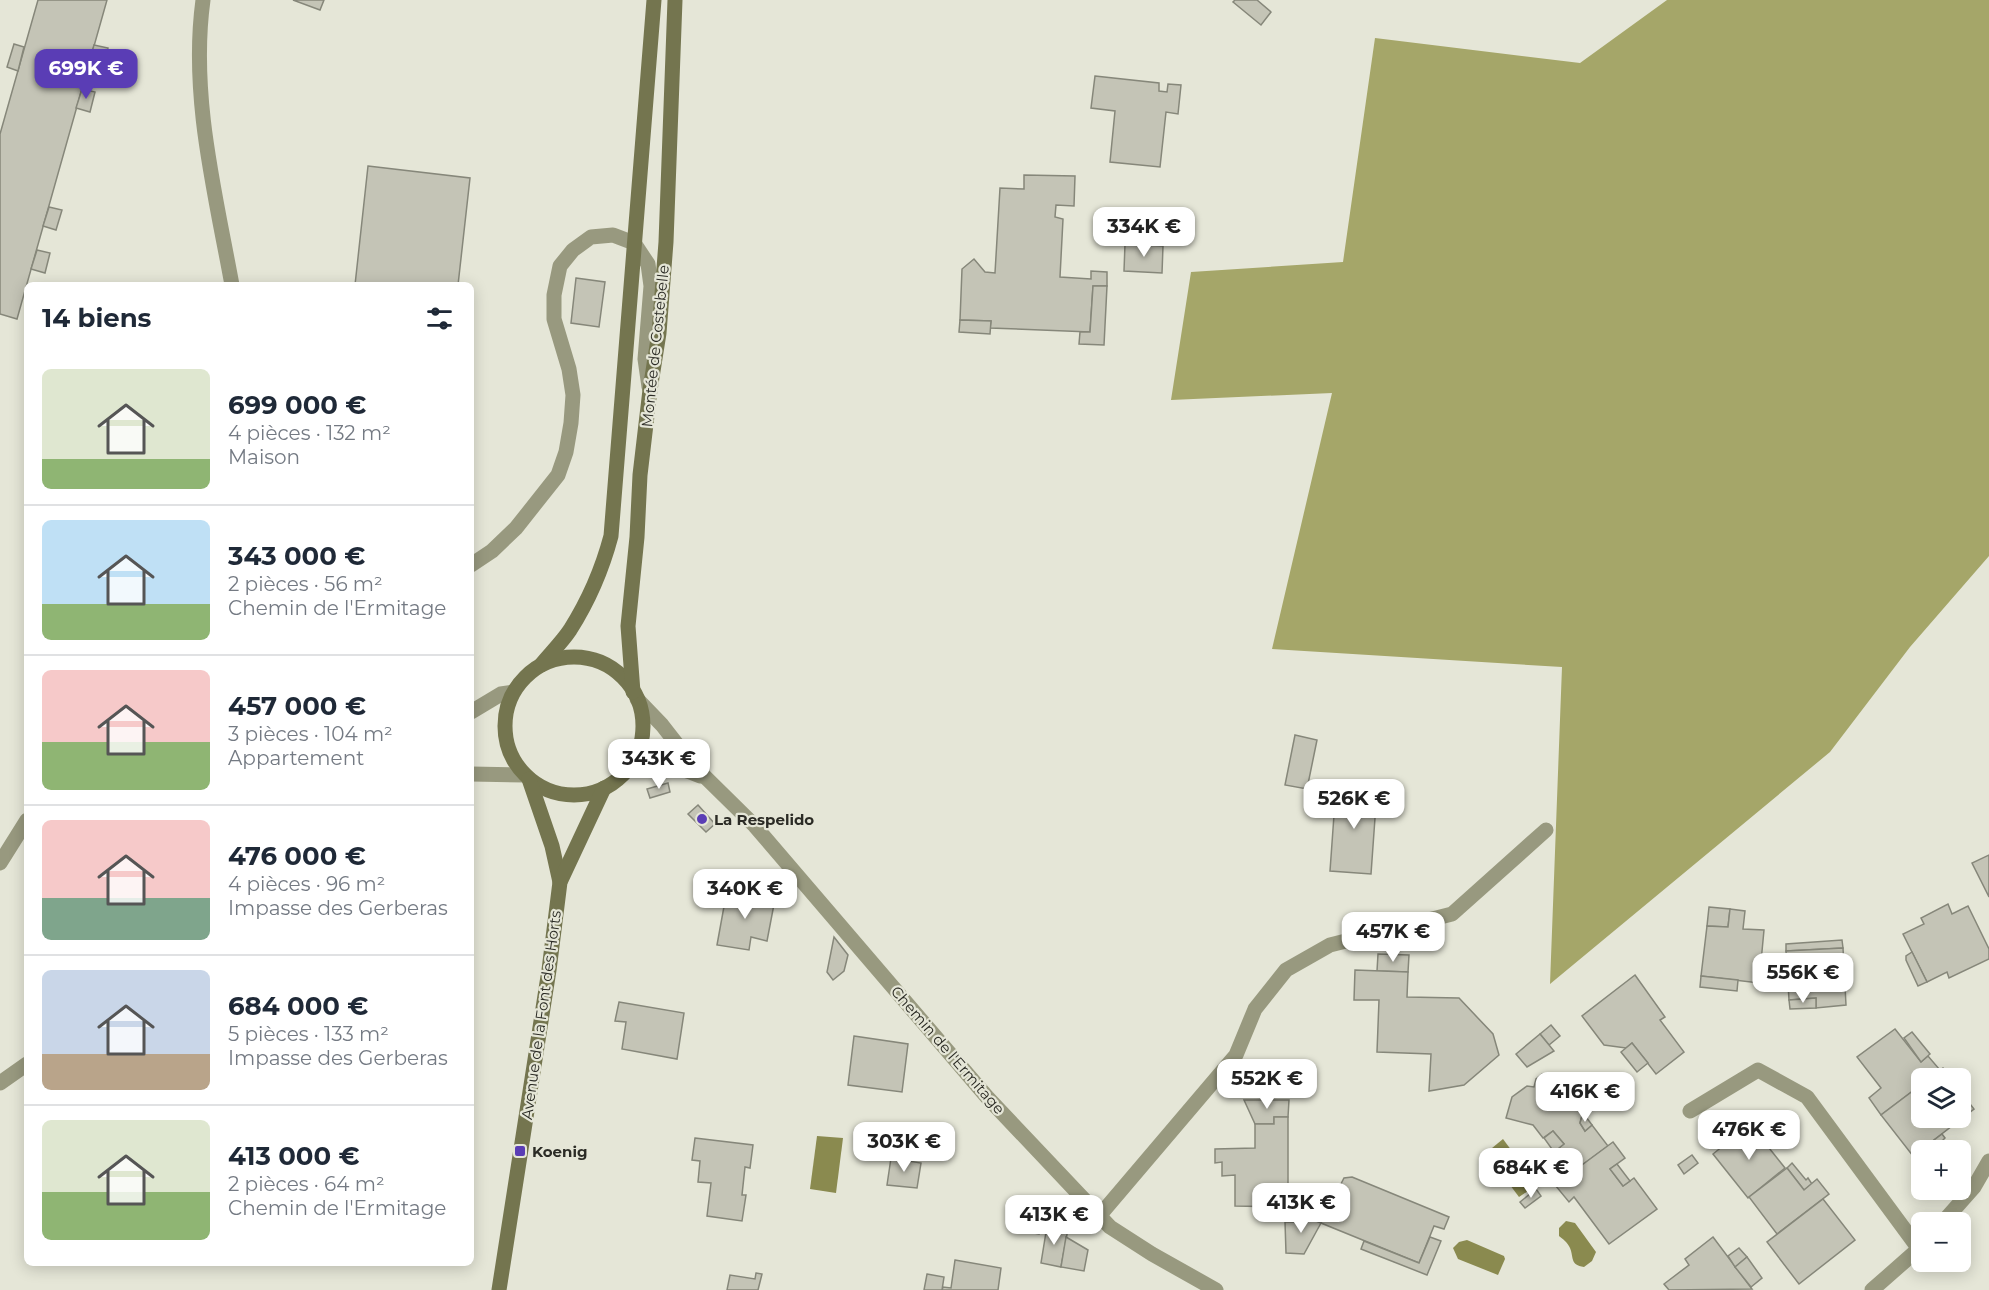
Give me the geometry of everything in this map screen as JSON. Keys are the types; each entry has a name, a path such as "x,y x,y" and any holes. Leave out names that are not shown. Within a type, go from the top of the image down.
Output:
{"main road":[{"name":"Montée de Costebelle","path":"541,665 569,631 591,593 603,566 611,536 654,0"},
{"name":"Montée de Costebelle","path":"635,696 628,626 637,537 640,475 659,333 666,242 675,0"},
{"path":"575,657 592,660 609,667 623,678 635,696 642,714 642,736 636,757 617,780 604,788 589,793 566,794 543,788 527,777 515,764 505,735 508,706 513,692 530,672 541,665 575,657"},
{"name":"Avenue de la Font des Horts","path":"527,777 552,846 560,882"},
{"name":"Avenue de la Font des Horts","path":"499,1290 549,970 560,882 604,788"}],"street":[{"path":"203,0 200,23 202,101 211,174 231,282"},
{"path":"474,563 516,528 558,475 566,452 573,395 569,369 554,319 554,295 560,266 573,250 591,237 613,235 634,243 648,264 651,285 645,359 650,390"},
{"path":"474,710 501,694 513,692"},
{"name":"Chemin de l'Ermitage","path":"635,696 662,725 693,766 755,826 987,1097 1110,1227 1216,1290"},
{"name":"Chemin de l'Ermitage","path":"628,769 660,764 687,770 706,778"},
{"path":"474,774 527,777"},
{"path":"0,863 24,825"},
{"path":"1100,1215 1236,1055 1255,1009 1286,970 1330,945 1452,914 1545,830"},
{"path":"0,1083 24,1066"},
{"path":"1690,1111 1758,1070 1807,1097 1911,1236"},
{"path":"1953,1212 1981,1186 1989,1161"},
{"path":"1872,1290 1911,1256"}],"green space":[{"path":"1667,0 1989,0 1989,556 1910,647 1830,752 1550,984 1562,667 1272,649 1332,393 1171,400 1191,272 1343,262 1375,38 1580,63"}],"shaded area":[{"path":"817,1136 843,1138 836,1193 810,1189"},
{"path":"1503,1139 1537,1185 1519,1197 1486,1153"},
{"path":"1566,1221 1575,1223 1596,1252 1592,1261 1584,1267 1574,1263 1569,1246 1559,1236 1559,1228"},
{"path":"1467,1240 1504,1256 1505,1259 1498,1275 1458,1259 1453,1248 1459,1242"}],"building":[{"path":"38,0 107,0 27,282 24,282 24,294 17,319 0,314 0,134"},
{"path":"293,0 324,0 320,10"},
{"path":"1235,0 1257,0 1271,12 1261,25 1233,2"},
{"path":"14,44 24,47 18,71 7,67"},
{"path":"94,45 108,48 102,70 88,66"},
{"path":"1095,76 1159,83 1159,91 1167,92 1168,84 1181,85 1178,114 1166,112 1160,167 1110,162 1115,111 1091,108"},
{"path":"82,89 95,92 90,112 76,108"},
{"path":"368,166 470,178 458,282 355,282"},
{"path":"1024,175 1075,176 1074,206 1056,205 1055,217 1063,219 1060,277 1091,279 1091,271 1107,272 1107,286 1093,286 1090,332 990,328 991,321 960,320 962,269 974,259 985,272 995,273 1000,188 1024,189"},
{"path":"49,207 62,210 56,230 43,226"},
{"path":"1125,244 1163,246 1162,273 1124,271"},
{"path":"37,250 50,253 45,273 31,269"},
{"path":"576,278 605,282 599,327 571,323"},
{"path":"1093,286 1107,286 1104,345 1079,344 1080,332 1090,332"},
{"path":"960,320 991,321 990,334 959,332"},
{"path":"1295,735 1317,740 1307,789 1285,785"},
{"path":"668,783 670,792 650,798 647,789"},
{"path":"1336,787 1377,790 1371,874 1330,871"},
{"name":"La Respelido","path":"698,805 715,824 706,832 688,814"},
{"path":"1989,855 1989,897 1972,863"},
{"path":"727,890 775,899 767,941 751,937 749,950 717,945"},
{"path":"1948,904 1952,914 1968,906 1989,949 1989,959 1949,978 1947,972 1927,982 1903,934 1924,924 1921,918"},
{"path":"1709,907 1730,909 1728,927 1707,926"},
{"path":"1730,909 1745,911 1743,929 1764,930 1759,983 1701,976 1707,926 1728,927"},
{"path":"834,937 848,955 844,971 833,980 827,972"},
{"path":"1842,940 1843,948 1786,951 1786,944"},
{"path":"1843,948 1846,1005 1816,1008 1816,998 1789,1000 1786,951"},
{"path":"1912,952 1927,982 1918,986 1906,960 1906,956"},
{"path":"1378,954 1409,955 1408,972 1377,971"},
{"path":"1355,970 1408,972 1407,997 1459,998 1493,1034 1499,1055 1464,1085 1429,1091 1431,1054 1377,1052 1379,1000 1354,1000"},
{"path":"1635,975 1665,1017 1660,1020 1684,1052 1656,1074 1632,1043 1626,1048 1604,1045 1582,1016"},
{"path":"1701,976 1738,980 1737,991 1700,987"},
{"path":"1816,998 1816,1008 1790,1009 1789,1000"},
{"path":"619,1002 684,1013 677,1059 622,1049 626,1022 615,1021"},
{"path":"1551,1025 1560,1036 1549,1045 1540,1034"},
{"path":"1895,1029 1921,1062 1928,1056 1938,1068 1911,1068 1911,1092 1881,1115 1869,1098 1881,1088 1857,1057"},
{"path":"1912,1032 1930,1054 1921,1062 1904,1038"},
{"path":"1540,1034 1554,1051 1527,1067 1516,1054"},
{"path":"854,1036 908,1044 902,1092 848,1085"},
{"path":"1632,1043 1648,1063 1637,1072 1621,1052"},
{"path":"1542,1074 1556,1077 1562,1085 1560,1093 1571,1096 1583,1111 1580,1123 1585,1131 1592,1125 1608,1146 1555,1185 1540,1163 1564,1144 1553,1131 1543,1138 1533,1125 1506,1118 1512,1097 1527,1086 1534,1087 1536,1079"},
{"path":"1911,1092 1911,1128 1949,1128 1934,1140 1911,1140 1911,1153 1881,1115"},
{"path":"1244,1100 1289,1100 1288,1117 1274,1117 1274,1124 1255,1124"},
{"path":"1583,1113 1592,1125 1585,1131 1580,1123"},
{"path":"1274,1117 1288,1117 1288,1207 1235,1206 1235,1175 1222,1176 1222,1162 1215,1163 1215,1149 1255,1148 1255,1124 1274,1124"},
{"path":"1750,1124 1785,1168 1748,1198 1713,1154"},
{"path":"1553,1131 1564,1144 1554,1152 1544,1138"},
{"path":"1942,1134 1945,1138 1943,1140 1934,1140"},
{"path":"695,1138 753,1145 750,1168 745,1167 742,1195 746,1195 742,1221 707,1216 711,1183 698,1182 700,1161 692,1160"},
{"path":"1613,1142 1625,1158 1610,1169 1623,1186 1634,1178 1657,1209 1609,1244 1574,1197 1569,1202 1555,1185"},
{"path":"1692,1155 1698,1163 1684,1174 1678,1165"},
{"path":"891,1158 921,1163 917,1188 887,1185"},
{"path":"1792,1163 1812,1184 1804,1190 1787,1168"},
{"path":"1617,1164 1630,1181 1623,1186 1610,1169"},
{"path":"1787,1168 1804,1190 1817,1179 1829,1194 1777,1234 1749,1197"},
{"path":"1352,1177 1449,1217 1444,1229 1434,1226 1419,1263 1321,1223 1344,1178"},
{"path":"1536,1189 1541,1196 1525,1208 1520,1202"},
{"path":"1025,1199 1043,1201 1039,1234 1021,1231"},
{"path":"1823,1199 1855,1240 1799,1284 1767,1242"},
{"path":"1319,1215 1316,1221 1321,1223 1304,1254 1286,1253 1285,1222 1293,1222 1293,1217"},
{"path":"1047,1226 1068,1229 1061,1267 1041,1263"},
{"path":"1066,1237 1088,1250 1084,1271 1061,1267"},
{"path":"1430,1237 1441,1241 1427,1275 1361,1249 1364,1241 1419,1263"},
{"path":"1713,1237 1752,1289 1669,1290 1664,1284 1689,1265 1685,1259"},
{"path":"1739,1248 1747,1257 1735,1267 1728,1256"},
{"path":"1747,1257 1762,1278 1751,1287 1735,1267"},
{"path":"955,1260 1001,1268 998,1290 942,1290 943,1287 951,1288"},
{"path":"756,1273 762,1274 758,1290 727,1290 730,1275 755,1279"},
{"path":"927,1274 944,1277 942,1290 924,1290"}],"place":[{"name":"La Respelido","path":"702,819"},
{"name":"Koenig","path":"520,1151"}]}
